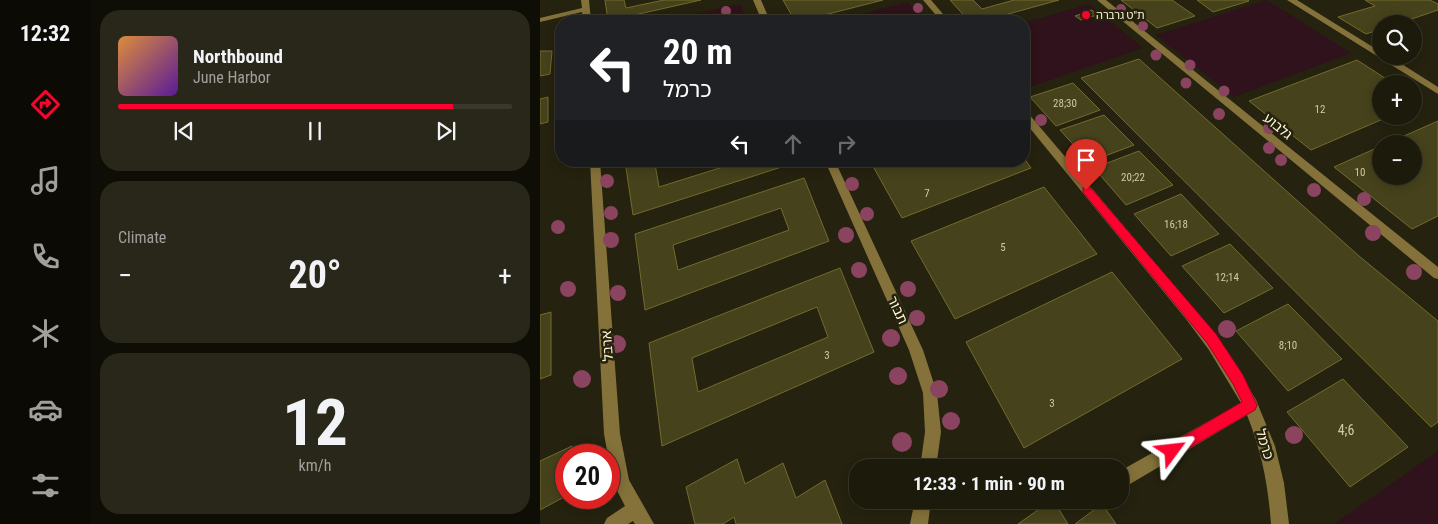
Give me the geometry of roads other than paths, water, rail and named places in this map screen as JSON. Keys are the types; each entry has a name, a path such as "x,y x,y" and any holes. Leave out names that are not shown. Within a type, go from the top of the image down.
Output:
{"street":[{"path":"585,0 586,15"},
{"path":"757,0 763,15"},
{"path":"927,0 940,15"},
{"name":"גלבוע","path":"1101,0 1438,274"},
{"path":"1291,0 1372,50"},
{"path":"561,15 586,9"},
{"path":"540,20 555,16"},
{"path":"1396,65 1438,91"},
{"name":"כרמל","path":"1030,122 1211,338 1238,379 1251,405 1271,461 1280,524"},
{"name":"ארבל","path":"595,167 612,434 621,482 646,524"},
{"name":"תבור","path":"833,167 916,350 930,392 933,432 929,459"},
{"path":"1129,475 1251,405"},
{"path":"613,524 636,509"},
{"path":"919,524 922,509"}],"place":[{"name":"ת\"ט גרברה","path":"1086,15"}]}
